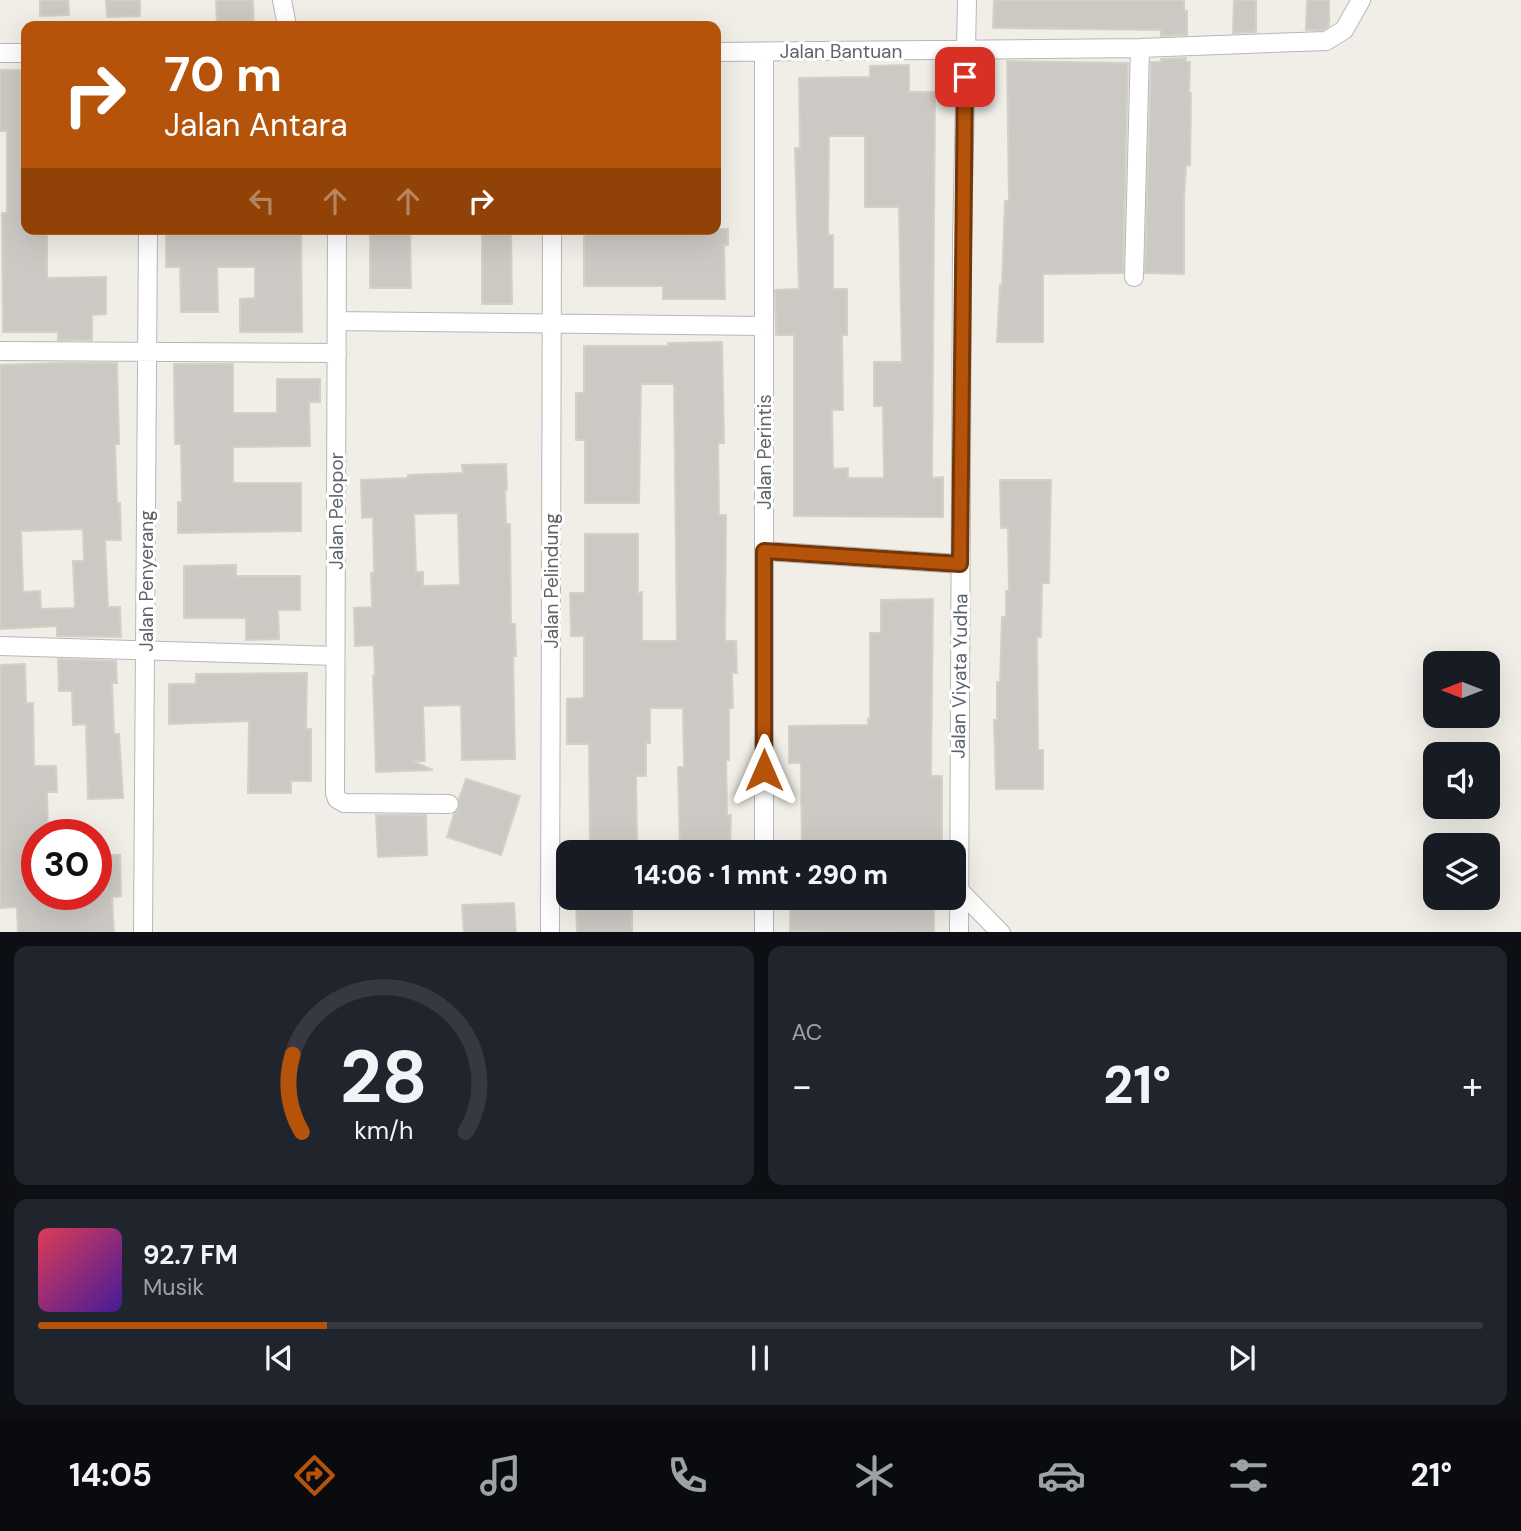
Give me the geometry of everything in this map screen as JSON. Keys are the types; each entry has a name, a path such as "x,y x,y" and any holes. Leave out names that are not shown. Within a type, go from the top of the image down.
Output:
{"street":[{"path":"282,0 286,21"},
{"name":"Jalan Viyata Yudha","path":"958,840 962,242 967,0"},
{"name":"Jalan Bantuan","path":"721,52 1140,48 1326,41 1344,30 1361,0"},
{"path":"1134,277 1140,48"},
{"name":"Jalan Perintis","path":"764,52 764,840"},
{"path":"0,53 21,53"},
{"name":"Jalan Penyerang","path":"143,932 148,235"},
{"name":"Jalan Pelopor","path":"337,235 335,793 337,799 344,803 449,804"},
{"name":"Jalan Pelindung","path":"550,932 552,235"},
{"path":"337,321 764,326"},
{"path":"0,351 337,353"},
{"path":"764,551 960,564"},
{"path":"0,646 335,656"},
{"path":"966,897 1000,932"},
{"path":"764,910 764,932"},
{"name":"Jalan Viyata Yudha","path":"958,910 959,932"}],"building":[{"path":"40,0 68,0 69,15 40,16"},
{"path":"106,0 140,0 140,16 107,17"},
{"path":"216,0 253,0 254,21 217,21"},
{"path":"994,0 1184,0 1187,35 1161,36 1161,30 993,28"},
{"path":"1234,0 1256,0 1256,32 1233,33"},
{"path":"1307,0 1329,0 1329,26 1323,30 1306,30"},
{"path":"1186,58 1186,62 1190,62 1191,93 1190,165 1186,165 1184,197 1184,274 1145,273 1151,62"},
{"path":"1007,61 1128,63 1123,273 1043,274 1043,342 997,342 1005,201 1009,201"},
{"path":"909,65 909,92 935,92 932,478 943,477 943,517 794,516 794,335 776,335 775,290 799,289 795,148 800,148 799,78 870,77 870,66","holes":["829,136 865,136 865,207 899,207 902,362 874,362 874,406 883,406 884,478 848,478 848,468 833,469 832,410 843,410 842,335 847,335 847,289 833,289 833,235 828,235"]},
{"path":"0,70 21,70 21,235 47,235 47,278 106,277 106,314 92,315 92,340 58,340 58,332 3,332 2,213 7,213 7,131 0,131"},
{"path":"721,229 728,229 728,245 724,245 725,299 663,299 663,286 584,286 584,235 721,235"},
{"path":"166,235 301,235 302,332 240,332 240,299 255,298 255,267 217,267 218,312 181,312 180,267 166,267"},
{"path":"370,235 410,235 411,288 370,288"},
{"path":"482,235 511,235 512,304 482,304"},
{"path":"722,342 724,443 718,443 719,515 726,515 725,641 736,641 737,673 732,673 733,708 729,708 729,760 726,760 730,840 680,840 678,767 684,767 683,708 650,708 646,776 636,776 637,840 590,840 589,744 567,744 567,699 584,698 584,636 571,636 570,593 585,593 585,534 638,534 638,593 642,592 642,641 677,641 674,384 641,384 639,503 585,503 585,440 576,440 576,393 584,393 584,346 668,346 668,343"},
{"path":"117,363 119,444 115,444 121,540 105,540 108,607 120,607 121,637 57,636 57,626 0,629 0,365","holes":["83,529 84,561 73,561 75,608 41,609 40,591 23,592 21,531"]},
{"path":"174,364 233,364 233,413 277,413 277,379 320,379 320,402 309,402 310,446 233,447 233,483 301,483 301,531 178,533 178,502 182,502 181,444 175,444"},
{"path":"506,464 506,524 510,524 511,624 515,624 516,656 513,656 515,759 462,760 461,705 423,706 425,761 412,761 433,770 376,772 374,645 355,646 354,608 372,607 371,573 374,573 373,517 362,518 361,480 463,473 462,465","holes":["458,513 460,585 423,586 423,572 416,572 414,514"]},
{"path":"1000,480 1051,480 1049,583 1042,583 1041,637 1037,637 1038,750 1043,750 1043,789 996,789 994,720 997,720 997,682 1000,682 1002,617 1006,617 1006,591 1009,591 1008,528 1001,528"},
{"path":"236,565 236,576 300,576 300,610 278,610 279,639 246,640 246,618 184,618 184,566"},
{"path":"933,599 931,776 942,776 942,840 802,840 801,763 789,763 789,726 868,725 870,633 881,633 881,600"},
{"path":"58,659 116,661 117,683 112,683 114,734 119,734 123,798 88,799 86,724 73,725 72,691 59,691"},
{"path":"25,664 26,703 33,703 34,766 56,766 57,792 47,792 48,819 21,819 21,910 112,910 112,897 114,932 18,932 17,907 0,908 0,665"},
{"path":"307,673 306,729 311,729 311,781 291,781 291,793 248,793 249,721 169,724 169,684 196,684 196,674"},
{"path":"466,779 520,796 501,855 447,837 454,814 459,809 459,799"},
{"path":"376,815 426,815 427,855 378,857"},
{"path":"112,855 120,855 121,896 112,897"},
{"path":"514,903 516,932 464,932 462,905"},
{"path":"576,910 632,910 632,932 577,932"},
{"path":"790,910 934,910 934,932 790,931"}],"route":[{"path":"764,770 764,551 960,564 965,77"}]}
